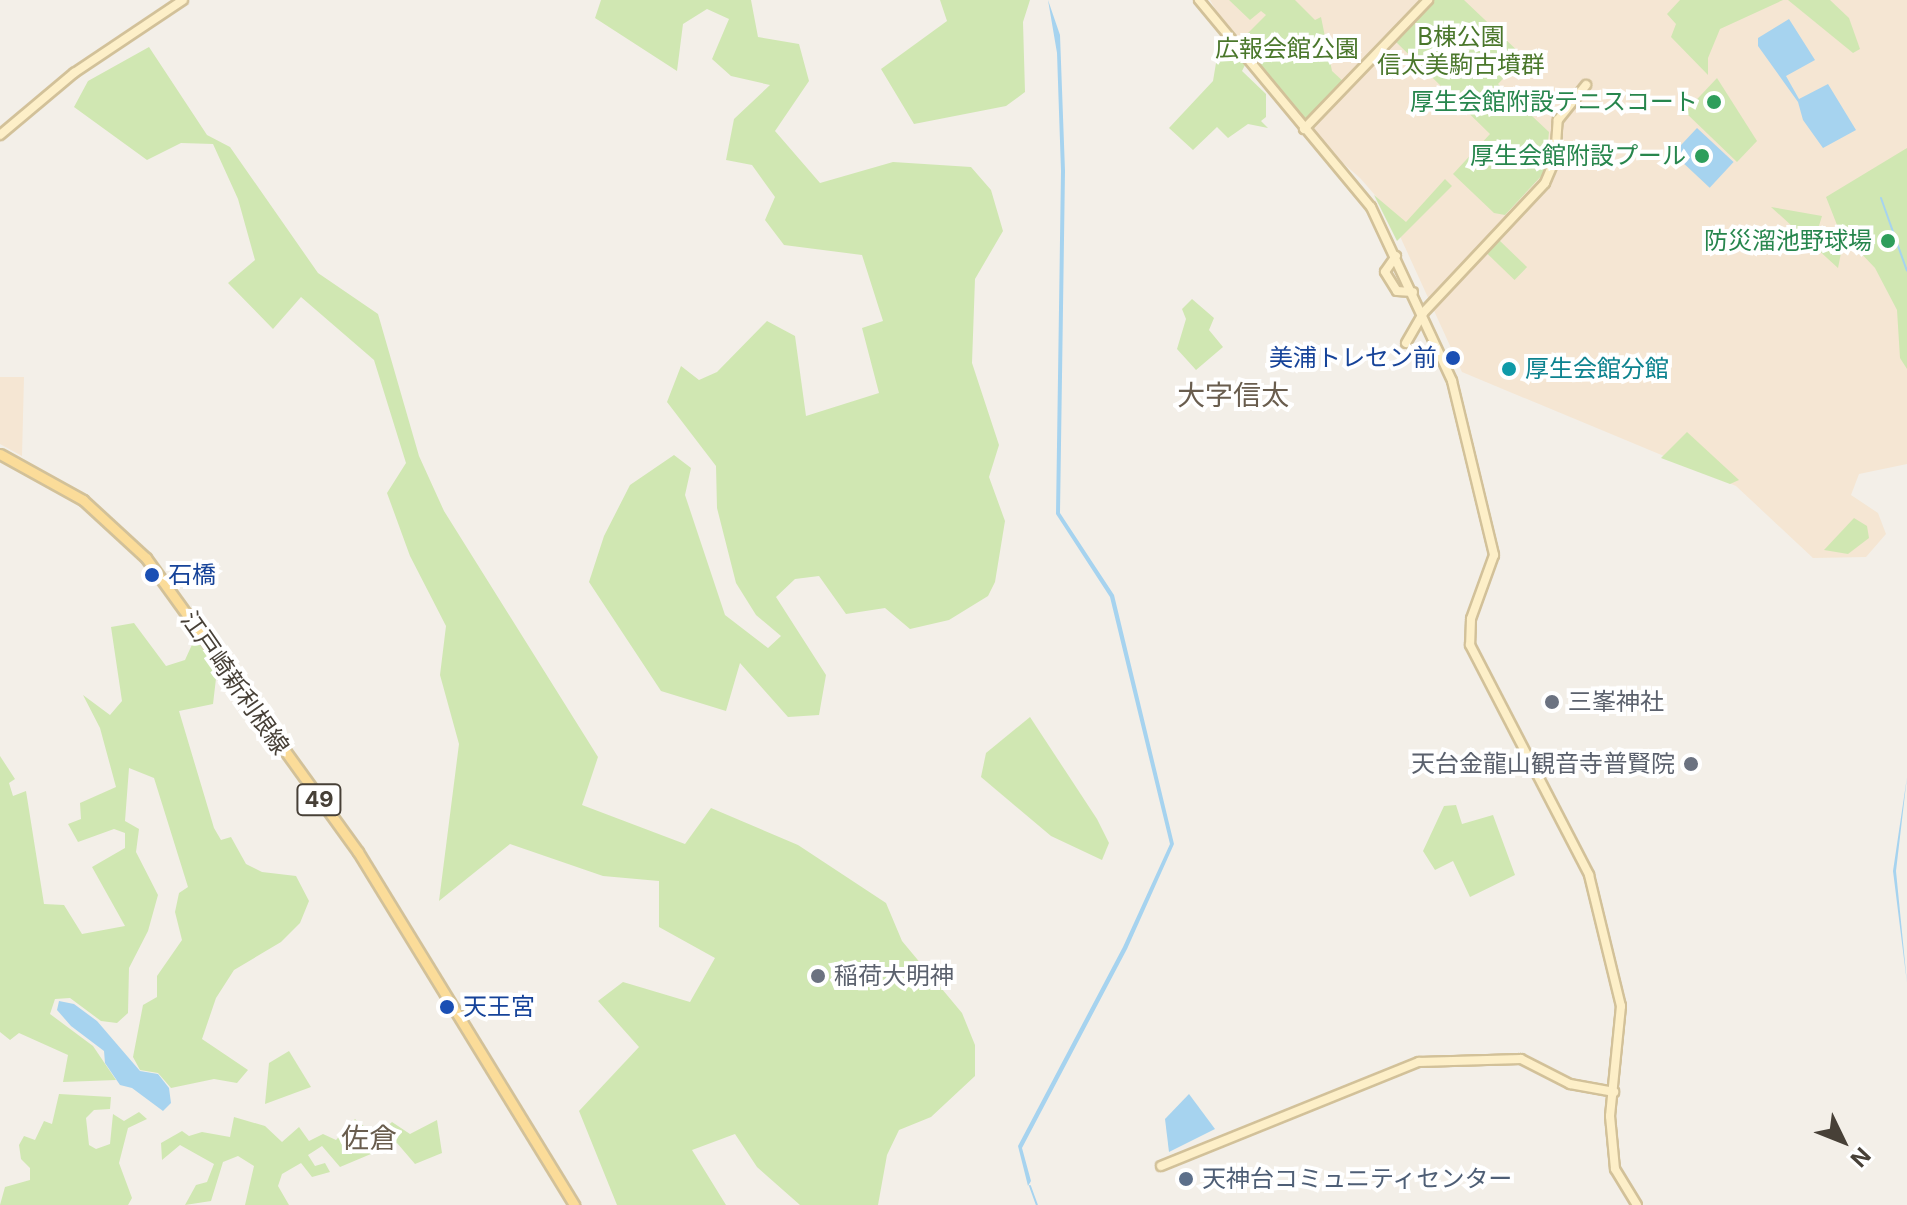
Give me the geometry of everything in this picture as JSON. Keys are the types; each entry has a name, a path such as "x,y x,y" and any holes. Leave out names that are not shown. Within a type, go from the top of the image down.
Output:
{"main road":[{"name":"江戸崎新利根線","path":"0,454 83,500 146,558 364,861 574,1205"}],"street":[{"path":"0,135 74,73 183,0"},
{"path":"1199,0 1304,129 1361,192 1396,256 1452,381 1492,541 1492,567 1469,632 1473,658 1589,875 1621,1006 1610,1116 1615,1169 1637,1205"},
{"path":"1304,129 1428,0"},
{"path":"1406,343 1423,313 1545,183 1555,159 1558,120 1586,85"},
{"path":"1396,256 1385,272 1397,291 1413,292"},
{"path":"1161,1166 1419,1062 1521,1059 1570,1084 1614,1092"}],"shaded area":[{"path":"1210,0 1907,0 1907,464 1859,474 1851,495 1878,513 1886,534 1866,557 1813,558 1736,486 1462,372 1388,210 1360,178 1304,129 1236,45"},
{"path":"0,377 24,377 22,456 0,444"}],"green space":[{"path":"601,0 751,0 758,37 799,44 809,81 775,131 820,183 893,162 971,167 991,190 1003,231 975,279 972,363 999,445 989,477 1005,521 995,582 988,596 949,620 910,629 885,608 846,614 819,576 795,579 776,597 826,675 819,715 788,717 740,663 726,711 661,691 589,582 604,536 630,485 674,455 691,468 685,495 725,615 768,648 781,636 756,615 736,583 717,508 716,466 667,402 681,366 699,380 717,372 767,321 795,336 806,416 879,393 862,328 883,321 862,255 784,245 765,220 775,197 752,165 726,160 734,119 770,85 731,76 712,59 729,19 707,9 683,24 677,71 595,18"},
{"path":"940,0 1030,0 1023,22 1025,92 1006,106 914,124 881,69 947,21"},
{"name":"広報会館公園","path":"1229,0 1295,0 1315,20 1321,17 1332,71 1346,84 1304,129 1236,45 1266,15 1261,11 1250,20"},
{"name":"B棟公園 信太美駒古墳群","path":"1434,0 1464,0 1524,57 1498,84 1549,132 1545,172 1505,215 1494,213 1453,174 1490,134 1395,41"},
{"path":"1680,0 1783,0 1720,29 1708,58 1708,75 1671,37 1676,24 1667,14"},
{"path":"1788,0 1830,0 1849,18 1860,49 1853,53"},
{"path":"149,47 207,135 230,147 318,273 378,314 419,456 444,511 598,757 582,805 685,844 711,808 798,845 886,903 902,941 962,1013 975,1045 975,1076 931,1117 899,1130 887,1155 878,1205 800,1205 757,1167 735,1134 692,1150 726,1205 617,1205 579,1111 639,1047 598,1001 623,982 690,1002 715,958 659,927 659,881 603,876 510,844 439,901 459,744 440,675 446,626 410,556 387,493 406,463 374,360 301,297 273,329 228,283 255,260 238,199 213,144 181,143 147,160 74,107 88,81"},
{"path":"1229,48 1245,65 1242,71 1266,94 1266,117 1261,121 1268,128 1248,124 1228,138 1217,127 1193,150 1169,128 1213,81 1218,51"},
{"path":"1717,78 1757,141 1737,162 1685,112"},
{"path":"1907,148 1907,369 1900,358 1897,310 1875,268 1839,230 1826,197"},
{"path":"1445,179 1452,186 1397,241 1374,195 1406,222"},
{"path":"1771,207 1822,216 1818,229 1842,248 1838,268"},
{"path":"1499,240 1527,267 1515,280 1486,253"},
{"path":"1192,299 1214,318 1209,330 1223,347 1196,370 1177,349 1186,319 1182,309"},
{"path":"1687,432 1739,480 1730,484 1661,458"},
{"path":"1854,518 1867,526 1869,538 1848,554 1824,550"},
{"path":"134,623 166,666 185,660 195,638 217,670 213,704 179,711 214,828 221,840 231,837 246,864 262,872 296,876 309,901 300,923 281,942 234,970 216,998 202,1039 248,1070 237,1083 214,1079 171,1088 158,1073 140,1070 133,1057 143,1005 157,997 157,976 182,940 175,912 179,893 188,887 154,778 129,768 125,821 139,829 136,852 158,895 148,931 129,968 128,1013 117,1023 101,1021 70,998 55,999 50,1014 93,1046 116,1080 63,1082 68,1055 19,1033 10,1040 0,1032 0,756 15,779 9,783 13,796 26,791 44,904 64,905 82,934 125,926 92,867 125,848 125,833 114,829 78,842 68,824 81,819 80,803 116,787 100,728 83,695 110,715 122,701 111,627"},
{"path":"1030,717 1097,819 1109,843 1102,860 1051,836 981,777 986,753"},
{"path":"1456,805 1462,824 1493,815 1515,875 1470,897 1453,861 1435,870 1423,851 1444,806"},
{"path":"289,1051 311,1087 265,1104 269,1063"},
{"path":"59,1094 111,1097 110,1109 94,1110 86,1118 89,1145 96,1149 110,1144 113,1114 124,1121 139,1112 147,1119 128,1128 119,1163 132,1198 128,1205 0,1205 5,1187 30,1180 30,1168 21,1159 19,1145 24,1136 35,1140 44,1121 52,1124"},
{"path":"234,1117 265,1126 282,1142 299,1127 309,1141 323,1134 336,1140 355,1119 376,1136 392,1122 410,1134 437,1120 442,1153 415,1164 397,1143 340,1167 322,1146 308,1155 315,1166 325,1163 330,1172 312,1177 301,1163 282,1174 278,1186 289,1205 245,1205 254,1166 238,1156 223,1162 211,1201 185,1205 196,1185 207,1182 214,1164 180,1145 162,1160 161,1143 182,1131 189,1136 202,1132 230,1137"}],"water":[{"path":"1048,0 1060,35 1065,171 1060,513 1114,595 1174,844 1127,949 1022,1148 1031,1181 1028,1186 1018,1146 1123,947 1170,844 1110,597 1056,514 1061,171 1057,53"},
{"path":"1789,19 1815,60 1786,76 1799,99 1828,84 1856,130 1823,148 1803,120 1798,102 1758,46 1758,38"},
{"name":"厚生会館附設プール","path":"1697,128 1734,162 1710,188 1673,154"},
{"path":"1907,777 1896,871 1907,983 1893,871"},
{"path":"59,1001 74,1004 97,1021 140,1071 158,1074 169,1088 171,1103 163,1111 132,1088 120,1085 105,1063 104,1051 71,1026 57,1010"},
{"path":"1189,1094 1215,1129 1169,1152 1165,1119"}],"waterway":[{"path":"1881,198 1907,271"},
{"path":"1030,1186 1037,1205"}],"place":[{"name":"厚生会館附設テニスコート","path":"1714,102"},
{"name":"厚生会館附設プール","path":"1702,156"},
{"name":"防災溜池野球場","path":"1888,241"},
{"name":"美浦トレセン前","path":"1453,358"},
{"name":"厚生会館分館","path":"1509,369"},
{"name":"石橋","path":"152,575"},
{"name":"三峯神社","path":"1552,702"},
{"name":"天台金龍山観音寺普賢院","path":"1691,764"},
{"name":"稲荷大明神","path":"818,976"},
{"name":"天王宮","path":"447,1007"},
{"name":"天神台コミュニティセンター","path":"1186,1179"}],"district":[{"name":"大字信太","path":"1233,395"},
{"name":"佐倉","path":"369,1138"}]}
